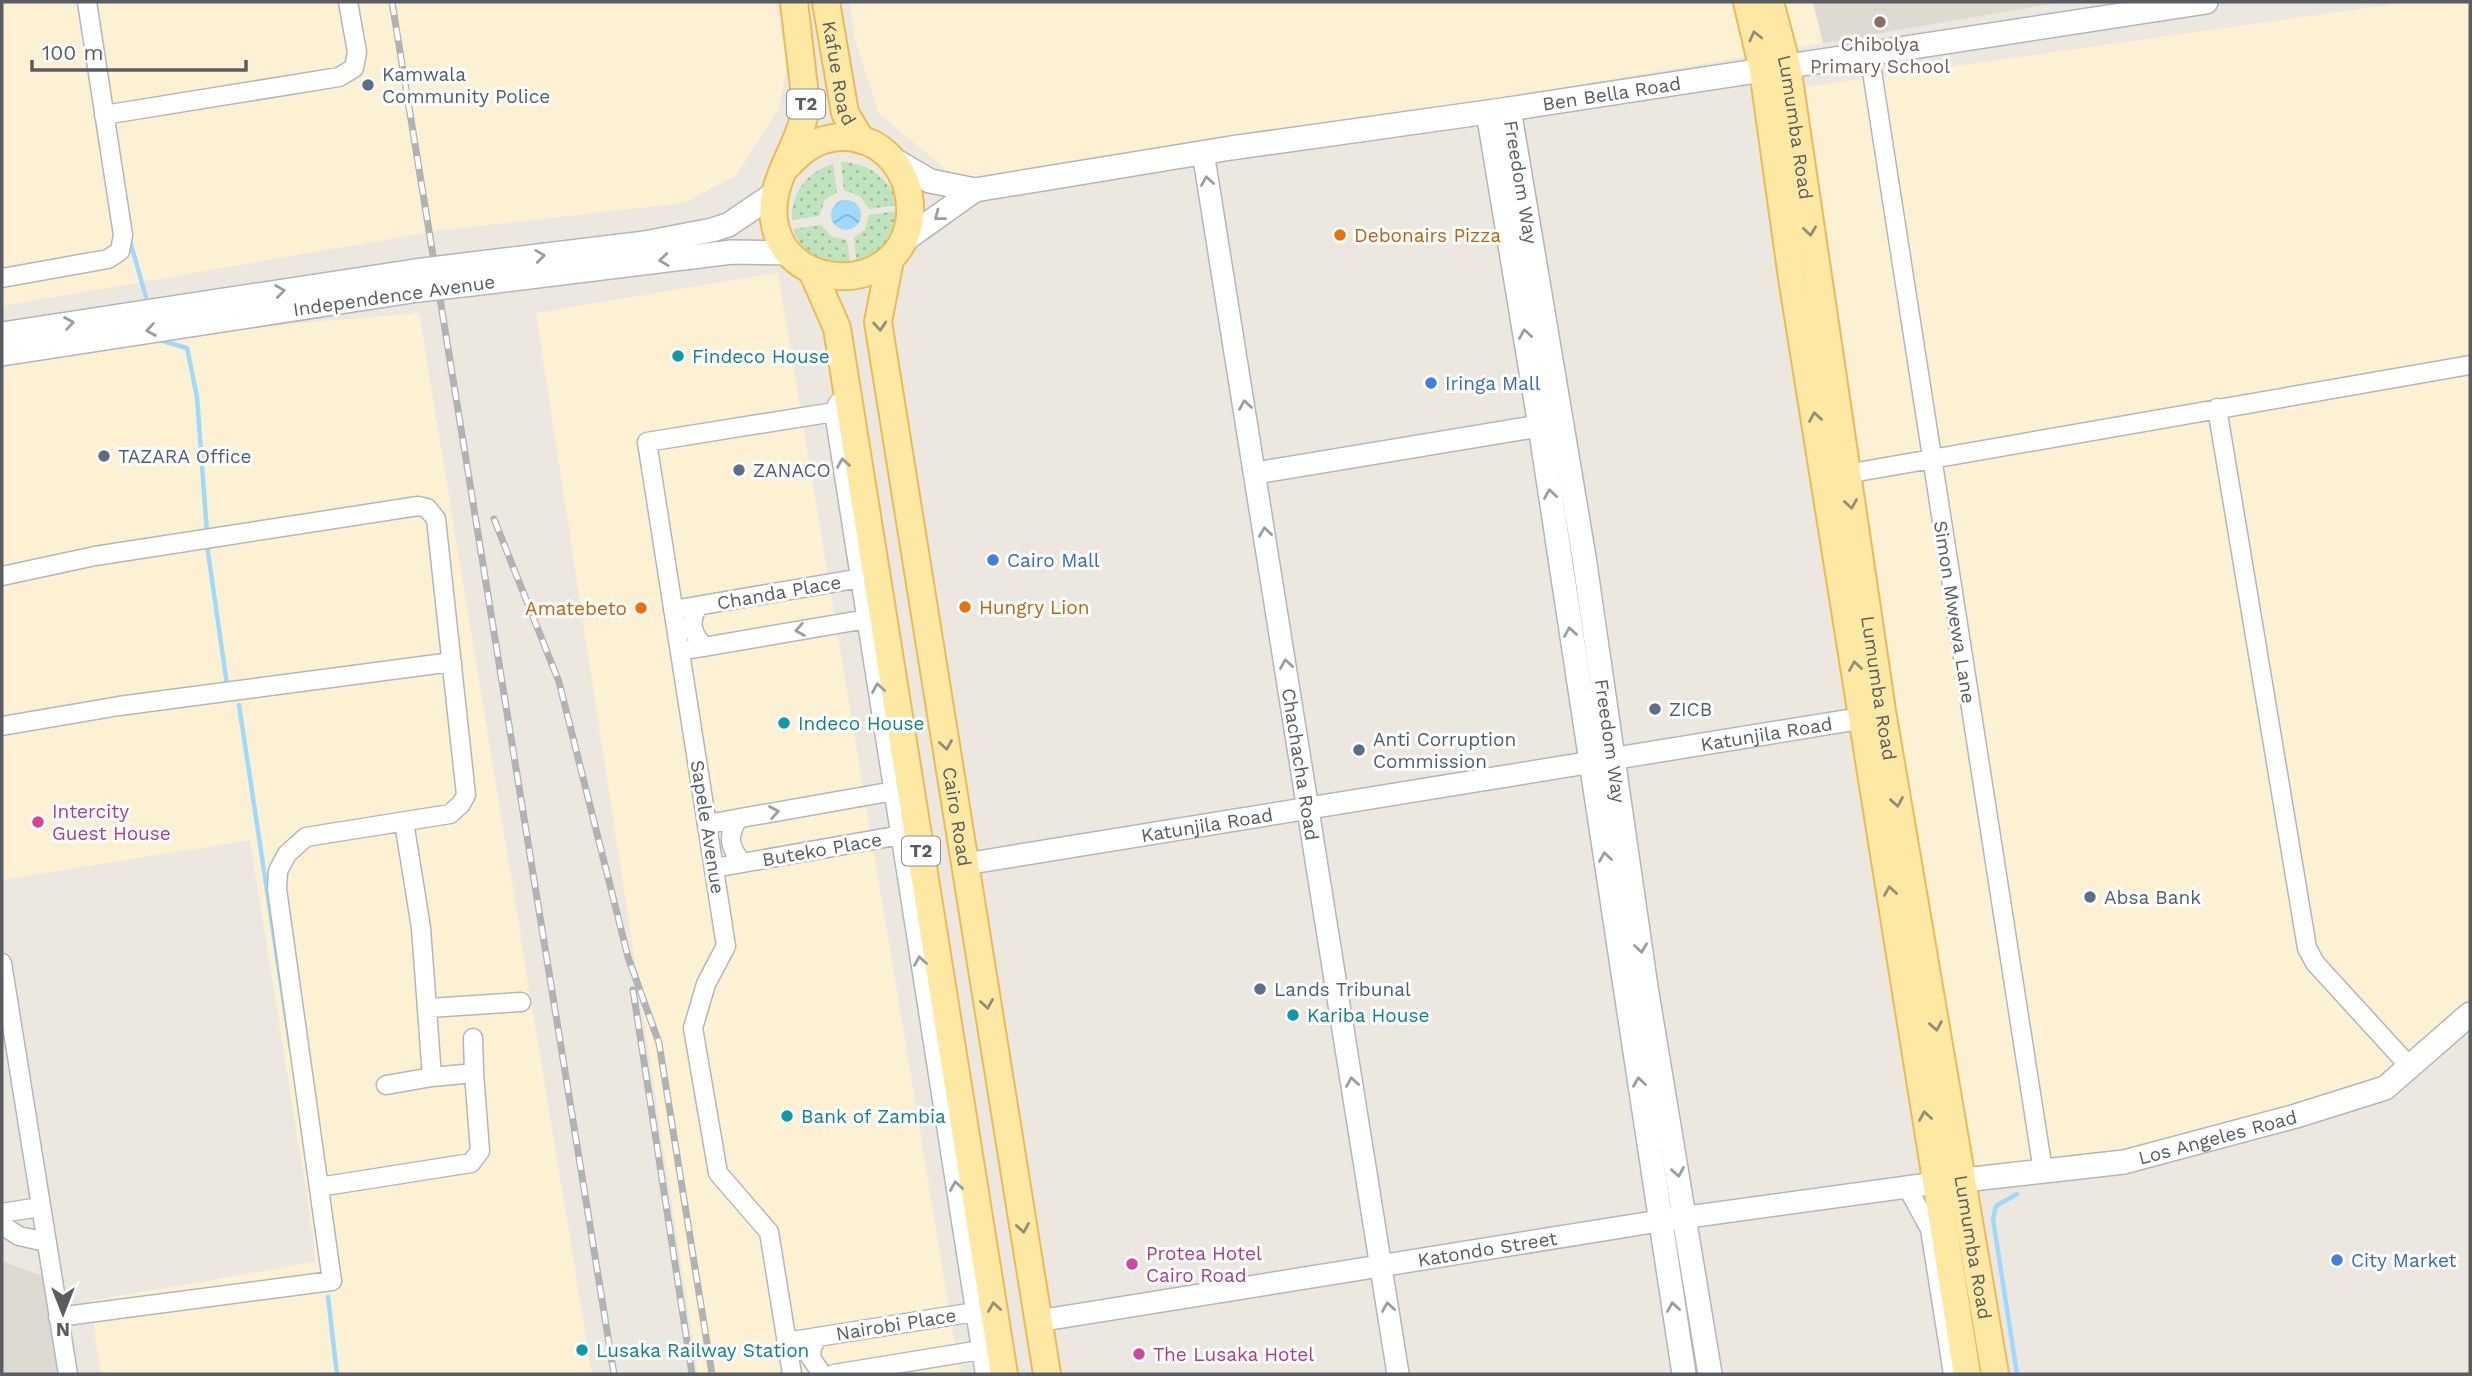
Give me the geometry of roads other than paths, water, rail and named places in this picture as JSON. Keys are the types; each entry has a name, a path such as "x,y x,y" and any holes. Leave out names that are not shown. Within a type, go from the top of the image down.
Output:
{"main road":[{"name":"Kafue Road","path":"785,168 805,120 806,103 793,2"},
{"name":"Kafue Road","path":"826,2 845,113 861,140"},
{"name":"Lumumba Road","path":"1747,2 1775,68 1846,474 1882,711 1995,1374"},
{"name":"Lumumba Road","path":"1770,2 1792,278 1967,1374"},
{"name":"Ben Bella Road","path":"889,156 930,181 975,190 1203,152 1499,111 2165,5 2206,2"},
{"name":"Freedom Way","path":"1499,111 1550,424 1560,561 1684,1374"},
{"path":"841,137 861,140 889,156 906,178 910,196 910,215 896,251 870,272 847,278 812,271 789,253 777,231 774,194 785,168 800,153 819,142 841,137"},
{"name":"Ben Bella Road","path":"896,251 975,190"},
{"name":"Independence Avenue","path":"472,274 712,230 728,225 774,194"},
{"name":"Independence Avenue","path":"2,334 472,274 732,251 789,253"},
{"name":"Cairo Road","path":"896,251 878,322 1047,1374"},
{"name":"T2","path":"812,271 837,328 846,380 858,510 938,1017 955,1064 961,1102 971,1227 1004,1374"},
{"name":"Independence Avenue","path":"2,355 417,281"},
{"name":"Freedom Way","path":"1550,424 1584,557 1646,987 1710,1374"},
{"path":"1560,561 1584,557"},
{"path":"868,571 896,572 908,568 916,558"},
{"path":"874,611 899,589 912,589 922,596"},
{"name":"Los Angeles Road","path":"1936,1183 2124,1162 2296,1116 2385,1088 2412,1068 2470,1014"},
{"path":"955,1064 976,1072 988,1067 996,1057"},
{"path":"961,1102 968,1093 979,1088 991,1088 1002,1095"}],"street":[{"path":"2,278 108,259 120,251 123,235 87,2"},
{"path":"104,115 340,77 354,68 357,52 348,2"},
{"name":"Simon Mwewa Lane","path":"1869,52 2043,1171"},
{"name":"Chachacha Road","path":"1203,152 1398,1374"},
{"path":"1846,474 2470,365"},
{"path":"846,380 835,412 858,510"},
{"path":"2217,408 2307,948 2315,963 2412,1068"},
{"name":"Sapele Avenue","path":"792,1374 769,1232 718,1173 693,1028 706,984 726,946 647,442 835,412"},
{"path":"1256,473 1550,424"},
{"path":"2,576 95,556 418,506 427,508 436,519 466,795 450,814 306,837 287,854 278,872 277,889 332,1281 58,1317"},
{"name":"Chanda Place","path":"673,610 868,571"},
{"name":"Chanda Place","path":"698,606 692,616 691,628 696,639 705,647"},
{"path":"680,651 874,611"},
{"path":"2,726 119,706 452,662"},
{"name":"Katunjila Road","path":"965,864 1863,718"},
{"path":"894,737 894,791 938,1017 971,1227 975,1312 985,1374"},
{"path":"707,824 894,791"},
{"name":"Buteko Place","path":"738,819 731,830 730,842 734,854 744,863"},
{"path":"404,822 421,929 429,1008 432,1077"},
{"name":"Buteko Place","path":"714,868 901,835"},
{"path":"2,963 68,1374"},
{"path":"429,1008 521,1002"},
{"path":"319,1186 471,1163 480,1151 474,1038"},
{"path":"386,1084 474,1073"},
{"name":"Katondo Street","path":"1038,1321 1659,1221 1936,1183"},
{"path":"1907,1187 1930,1229 1953,1374"},
{"path":"2,1213 40,1207"},
{"path":"2,1225 19,1236 46,1242"},
{"name":"Nairobi Place","path":"786,1342 975,1312"},
{"name":"Nairobi Place","path":"818,1337 812,1347 811,1358 822,1374"},
{"name":"Nairobi Place","path":"834,1374 981,1350"}],"water":[{"path":"846,200 857,204 861,215 857,226 846,230 835,226 831,215 835,204"}],"waterway":[{"path":"130,241 146,297"},
{"path":"159,340 187,348 197,397 207,533"},
{"path":"207,545 227,685"},
{"path":"239,705 291,1050"},
{"path":"2017,1194 1996,1206 1993,1219 2017,1374"},
{"path":"328,1297 337,1374"}],"railway":[{"path":"392,2 614,1374"},
{"path":"494,519 559,682 628,957 659,1043 712,1374"},
{"path":"633,990 692,1374"}],"place":[{"name":"Chibolya Primary School","path":"1880,22"},
{"name":"Kamwala Community Police","path":"368,85"},
{"name":"Debonairs Pizza","path":"1340,235"},
{"name":"Findeco House","path":"678,356"},
{"name":"Iringa Mall","path":"1431,383"},
{"name":"TAZARA Office","path":"104,456"},
{"name":"ZANACO","path":"739,470"},
{"name":"Cairo Mall","path":"993,560"},
{"name":"Hungry Lion","path":"965,607"},
{"name":"Amatebeto","path":"641,608"},
{"name":"ZICB","path":"1655,709"},
{"name":"Indeco House","path":"784,723"},
{"name":"Anti Corruption Commission","path":"1359,750"},
{"name":"Intercity Guest House","path":"38,822"},
{"name":"Absa Bank","path":"2090,897"},
{"name":"Lands Tribunal","path":"1260,989"},
{"name":"Kariba House","path":"1293,1015"},
{"name":"Bank of Zambia","path":"787,1116"},
{"name":"City Market","path":"2337,1260"},
{"name":"Protea Hotel Cairo Road","path":"1132,1264"},
{"name":"Lusaka Railway Station","path":"582,1350"},
{"name":"The Lusaka Hotel","path":"1139,1354"}]}
